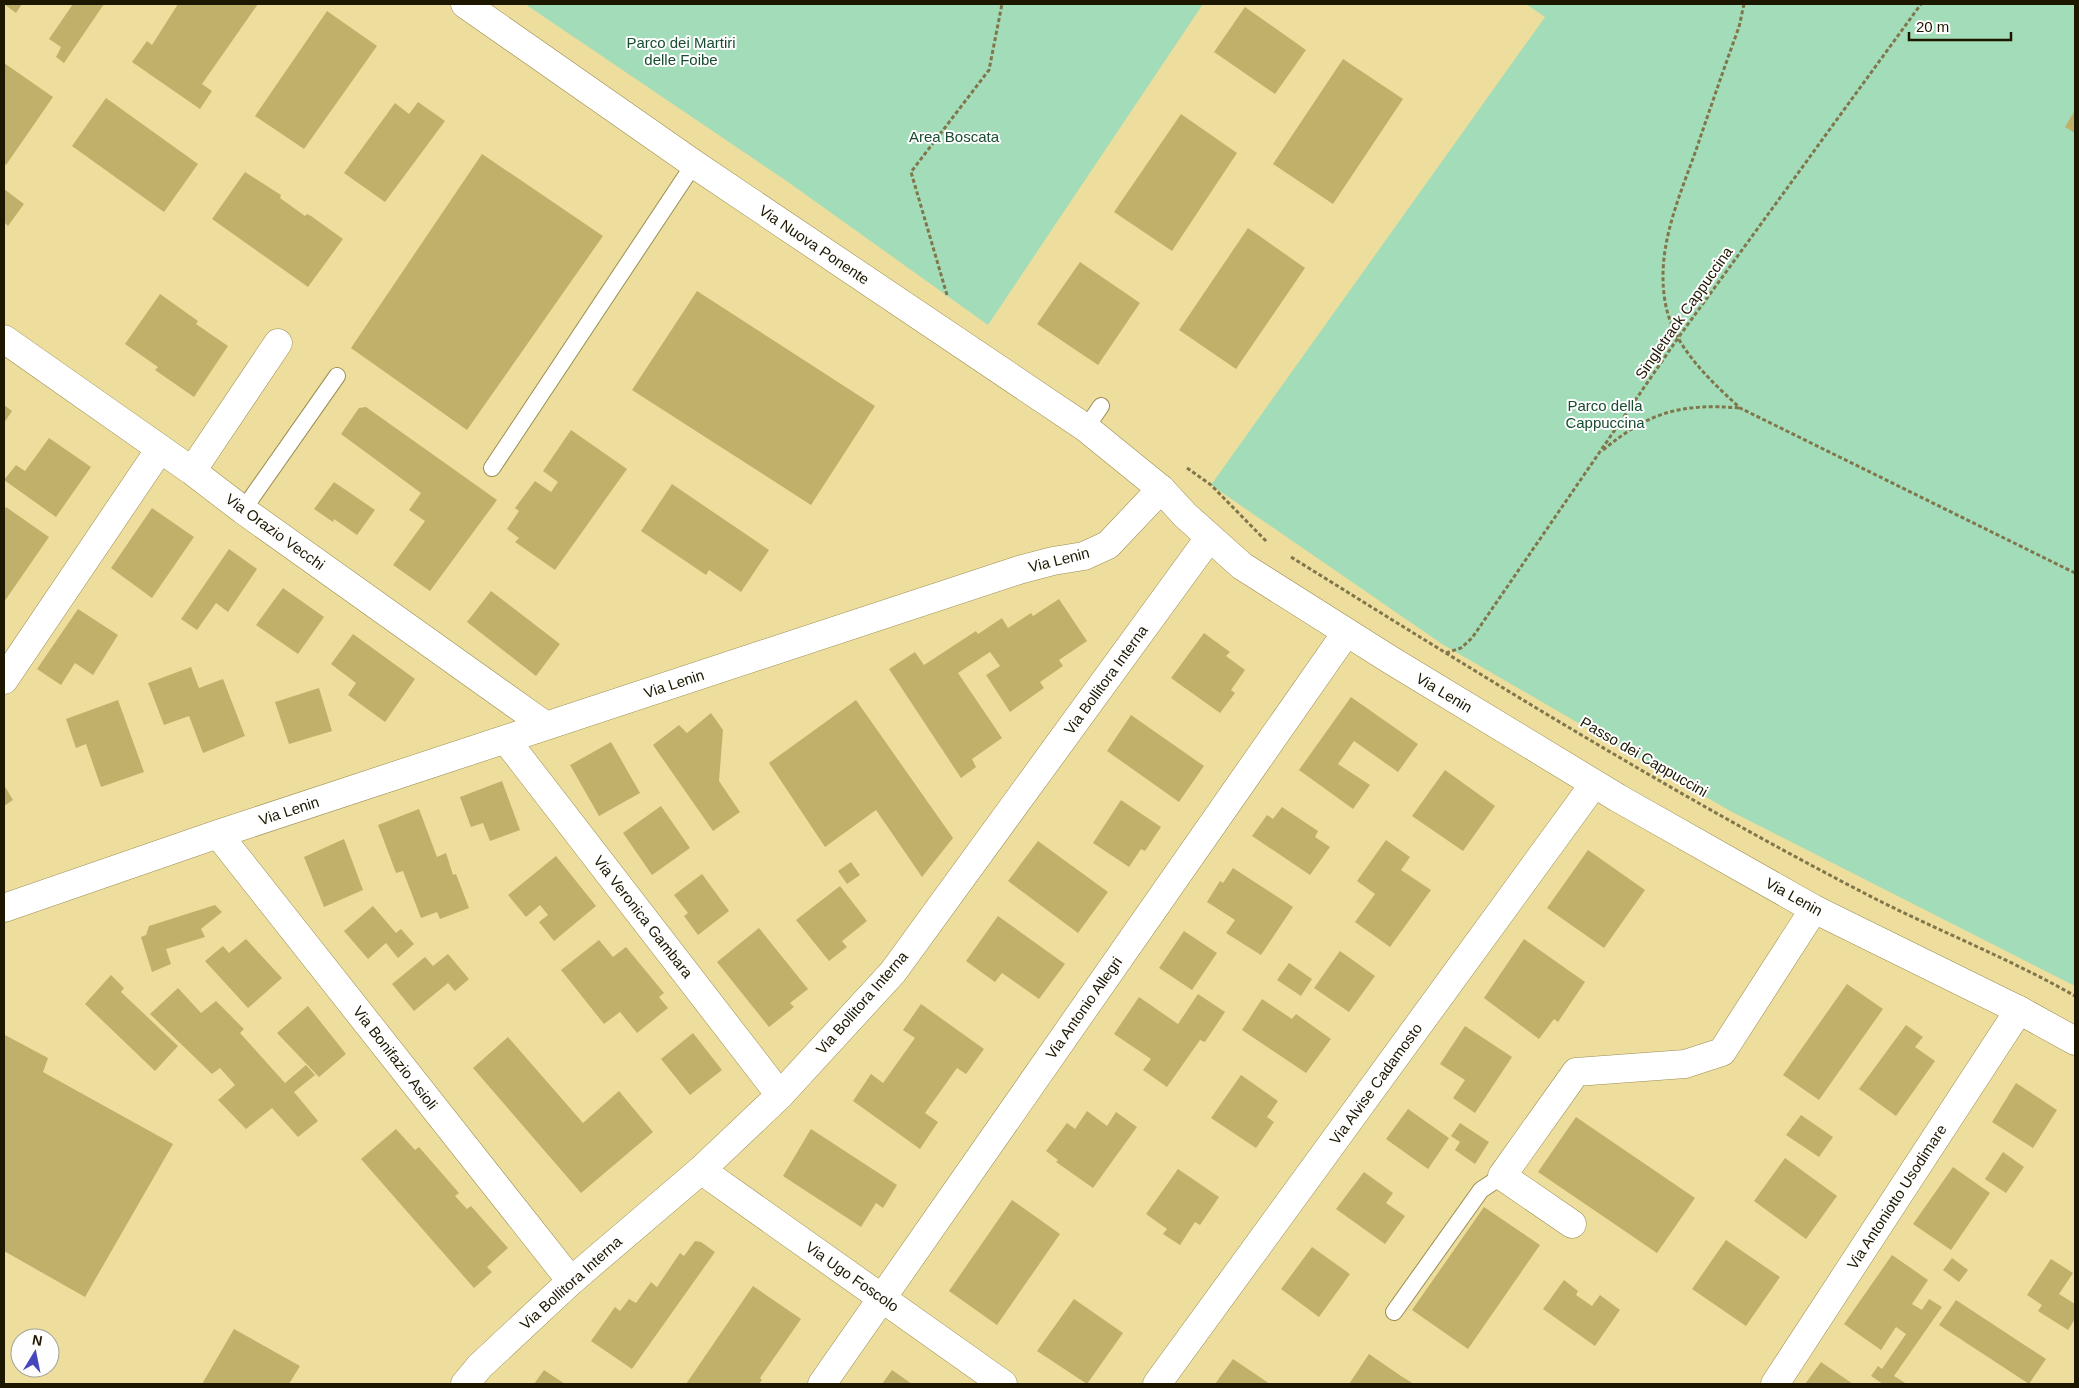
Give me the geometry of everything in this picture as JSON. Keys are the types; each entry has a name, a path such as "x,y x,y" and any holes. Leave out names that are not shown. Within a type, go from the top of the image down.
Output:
{"street":[{"name":"Via Nuova Ponente","path":"465,4 694,164 1093,417 1161,489"},
{"name":"Via Orazio Vecchi","path":"4,339 192,470 243,510 546,726"},
{"path":"192,470 278,343"},
{"path":"4,680 160,449"},
{"name":"Via Lenin","path":"4,908 218,834 1019,570 1053,561 1084,556 1108,545 1161,489 1210,538 1242,566 1346,633 1594,784 1814,909 2019,1010 2075,1041"},
{"name":"Via Bollitora Interna","path":"466,1384 480,1366 571,1281 701,1170 780,1095 893,972 1210,538"},
{"name":"Via Antonio Allegri","path":"822,1384 1346,633"},
{"name":"Via Veronica Gambara","path":"506,740 780,1095"},
{"name":"Via Alvise Cadamosto","path":"1157,1384 1594,784"},
{"name":"Via Bonifazio Asioli","path":"218,834 571,1281"},
{"path":"1572,1224 1502,1176 1576,1072 1685,1064 1722,1052 1814,909"},
{"name":"Via Antoniotto Usodimare","path":"1775,1384 2019,1010"},
{"name":"Via Ugo Foscolo","path":"701,1170 1003,1384"}],"lane":[{"path":"492,468 694,164"},
{"path":"243,510 337,376"},
{"path":"1394,1312 1481,1190 1502,1176"}],"path":[{"path":"948,299 911,172 988,70 1002,4"},
{"path":"1744,4 1739,27 1668,232 1664,269 1665,302 1678,338 1704,374 1740,408 2075,573"},
{"name":"Singletrack Cappuccina","path":"1445,653 1461,648 1472,638 1678,338 1920,4"},
{"path":"1599,453 1632,428 1673,409 1709,405 1740,408"},
{"path":"1224,499 1265,540 1274,546"},
{"name":"Passo dei Cappuccini","path":"1290,556 1445,653 1638,768 1865,894 2075,996"}],"green space":[{"name":"Area Boscata","path":"525,4 1203,4 988,325 788,182"},
{"name":"Parco della Cappuccina","path":"1526,4 2075,4 2075,986 1732,812 1442,644 1211,485 1545,17"}],"building":[{"path":"4,4 22,4 16,13"},
{"path":"73,4 104,4 64,63 56,57 61,47 49,39"},
{"path":"178,4 258,4 202,84 212,91 200,109 132,62 147,41 152,45"},
{"path":"1245,7 1306,50 1275,94 1214,52"},
{"path":"327,11 377,46 304,149 255,116"},
{"path":"1343,59 1403,99 1333,204 1273,164"},
{"path":"4,63 53,97 6,165 4,164"},
{"path":"106,98 198,164 164,212 72,146"},
{"path":"418,102 445,121 385,202 344,173 395,103 409,114"},
{"path":"2075,110 2075,133 2065,127"},
{"path":"1181,114 1237,153 1172,251 1114,212"},
{"path":"482,154 603,236 467,430 351,348"},
{"path":"245,172 281,195 280,198 305,216 307,214 311,216 343,239 308,287 212,219"},
{"path":"4,189 24,204 8,226 4,222"},
{"path":"1248,228 1305,268 1236,369 1179,330"},
{"path":"1080,262 1140,303 1098,365 1037,324"},
{"path":"697,291 875,406 811,505 632,390"},
{"path":"160,294 198,321 196,324 228,346 194,397 155,370 158,367 125,344"},
{"path":"4,405 12,411 4,423"},
{"path":"366,407 497,500 430,591 393,565 425,521 409,510 421,493 341,434 359,408"},
{"path":"571,430 627,469 555,570 515,542 519,538 507,529 519,511 515,508 535,481 551,492 558,482 543,471"},
{"path":"49,438 91,467 56,517 4,480 16,465 25,471"},
{"path":"334,482 375,510 357,535 334,519 333,522 314,509"},
{"path":"672,484 769,550 741,592 709,570 706,575 641,531"},
{"path":"6,507 49,537 4,602 4,510"},
{"path":"152,508 194,537 152,598 111,568"},
{"path":"229,549 257,569 228,612 216,603 197,630 181,619"},
{"path":"283,588 324,617 298,654 256,625"},
{"path":"491,591 560,644 536,676 467,622"},
{"path":"1059,599 1087,641 1059,660 1063,666 1040,682 1044,688 1010,712 986,675 1000,666 990,652 958,673 1002,738 972,759 976,767 961,778 889,669 915,652 924,665 976,631 978,634 1002,618 1008,628 1031,613 1033,616"},
{"path":"78,609 118,635 93,675 75,663 61,685 37,669"},
{"path":"1204,633 1230,652 1226,656 1245,670 1231,690 1235,693 1220,713 1171,678"},
{"path":"353,634 415,679 385,722 348,695 356,683 331,664"},
{"path":"191,667 199,688 223,679 245,736 203,753 189,716 164,725 148,683"},
{"path":"319,688 332,731 289,744 275,702"},
{"path":"1351,697 1418,744 1398,772 1354,741 1338,764 1370,785 1353,809 1299,770"},
{"path":"118,700 144,772 101,787 86,744 76,748 66,719"},
{"path":"856,700 953,838 922,877 876,810 825,847 769,763"},
{"path":"711,713 723,730 719,781 740,812 713,831 653,745 679,725 687,733"},
{"path":"1131,715 1204,766 1179,802 1107,751"},
{"path":"611,742 640,793 599,816 570,765"},
{"path":"1445,770 1495,806 1463,851 1412,816"},
{"path":"502,781 520,830 490,841 483,823 471,827 460,797"},
{"path":"4,785 13,800 4,806"},
{"path":"1121,800 1161,827 1145,851 1141,849 1129,867 1093,843"},
{"path":"661,806 690,848 652,875 623,833"},
{"path":"1282,807 1318,831 1315,837 1330,847 1310,875 1252,836 1267,815 1273,819"},
{"path":"419,809 437,857 446,853 453,875 456,874 469,908 440,919 437,912 421,918 403,871 396,873 378,825"},
{"path":"344,839 363,890 324,907 304,857"},
{"path":"1386,840 1410,857 1401,870 1431,890 1390,947 1355,922 1375,894 1357,881"},
{"path":"1038,841 1108,892 1078,933 1008,881"},
{"path":"1588,850 1645,890 1604,948 1547,908"},
{"path":"556,856 596,906 554,941 539,922 548,915 540,905 526,917 508,895"},
{"path":"851,862 860,875 847,884 838,871"},
{"path":"1233,868 1293,907 1261,955 1226,933 1235,920 1207,902 1220,881 1223,883"},
{"path":"702,874 729,911 698,935 684,916 688,913 674,895"},
{"path":"840,886 867,921 842,941 847,947 829,961 796,920"},
{"path":"215,905 222,912 201,929 205,937 166,949 171,964 152,972 141,937 146,935 149,926"},
{"path":"373,906 396,933 401,929 414,944 398,958 386,943 368,959 344,931"},
{"path":"998,916 1065,964 1039,999 1002,973 995,982 966,961"},
{"path":"759,928 808,989 790,1003 794,1007 769,1027 717,962"},
{"path":"1184,931 1217,953 1192,990 1159,968"},
{"path":"246,939 282,978 248,1008 205,961 223,946 229,953"},
{"path":"1524,939 1585,982 1558,1022 1554,1019 1539,1039 1484,998"},
{"path":"599,940 613,957 626,947 664,993 659,997 668,1008 637,1033 620,1012 604,1024 561,970"},
{"path":"1340,951 1375,976 1349,1012 1314,988"},
{"path":"448,954 469,979 455,991 448,983 414,1011 392,984 425,957 433,966"},
{"path":"1289,963 1312,979 1301,996 1277,980"},
{"path":"111,975 124,988 121,992 178,1046 155,1071 85,1004"},
{"path":"1847,984 1883,1009 1819,1100 1783,1075"},
{"path":"178,988 201,1013 216,1001 244,1029 240,1033 285,1083 306,1065 315,1075 294,1092 318,1121 298,1137 272,1108 246,1129 218,1100 235,1085 220,1068 212,1074 150,1014"},
{"path":"1198,994 1225,1012 1205,1042 1200,1040 1167,1087 1143,1070 1151,1059 1114,1034 1139,997 1178,1024"},
{"path":"1262,999 1292,1019 1296,1014 1331,1039 1306,1073 1242,1030"},
{"path":"921,1004 984,1049 966,1074 957,1068 925,1113 938,1122 920,1149 853,1101 871,1074 883,1083 915,1038 903,1030"},
{"path":"308,1006 346,1054 319,1077 277,1033"},
{"path":"1906,1025 1923,1037 1915,1047 1935,1061 1896,1116 1859,1089"},
{"path":"1465,1026 1512,1057 1475,1113 1453,1098 1465,1080 1440,1064"},
{"path":"693,1033 722,1070 690,1095 661,1059"},
{"path":"5,1035 48,1058 43,1072 173,1144 85,1297 4,1251"},
{"path":"508,1037 583,1123 619,1091 653,1132 581,1193 473,1068"},
{"path":"1241,1075 1278,1101 1267,1117 1274,1122 1256,1148 1211,1118"},
{"path":"2016,1083 2057,1110 2033,1148 1992,1122"},
{"path":"1408,1109 1449,1138 1428,1169 1386,1139"},
{"path":"1087,1111 1107,1126 1116,1112 1137,1127 1093,1188 1056,1162 1058,1160 1046,1151 1067,1123 1075,1129"},
{"path":"1801,1115 1833,1137 1819,1157 1786,1135"},
{"path":"1576,1117 1695,1198 1657,1253 1538,1172"},
{"path":"1460,1123 1489,1142 1475,1164 1455,1150 1460,1142 1451,1136"},
{"path":"396,1129 415,1150 419,1147 459,1193 455,1196 467,1209 471,1206 508,1248 487,1267 492,1272 474,1288 361,1159"},
{"path":"811,1129 897,1185 883,1208 876,1203 861,1227 783,1176"},
{"path":"2003,1152 2024,1167 2006,1193 1985,1179"},
{"path":"1785,1158 1837,1196 1806,1239 1754,1201"},
{"path":"1953,1167 1990,1193 1951,1250 1913,1224"},
{"path":"1178,1169 1219,1197 1200,1225 1195,1222 1180,1245 1163,1234 1167,1229 1146,1214"},
{"path":"1364,1172 1393,1193 1386,1203 1405,1216 1385,1244 1336,1209"},
{"path":"1012,1200 1060,1234 997,1325 949,1291"},
{"path":"1484,1207 1540,1245 1468,1349 1412,1310"},
{"path":"1726,1240 1780,1277 1746,1326 1692,1289"},
{"path":"695,1241 701,1242 715,1252 632,1369 591,1341 615,1307 620,1311 629,1299 636,1303 651,1282 657,1287 680,1253 684,1256"},
{"path":"1312,1247 1350,1274 1319,1317 1281,1289"},
{"path":"1892,1255 1928,1280 1912,1304 1922,1310 1929,1299 1942,1307 1894,1376 1907,1384 1883,1384 1871,1376 1878,1366 1882,1369 1906,1334 1896,1327 1881,1350 1844,1324"},
{"path":"1952,1258 1968,1270 1959,1282 1943,1270"},
{"path":"2051,1259 2073,1273 2059,1294 2075,1304 2075,1319 2068,1330 2038,1311 2042,1305 2027,1295"},
{"path":"1564,1280 1578,1291 1576,1295 1592,1306 1600,1295 1620,1310 1595,1346 1543,1309"},
{"path":"753,1286 801,1319 760,1378 762,1380 759,1384 686,1384"},
{"path":"1074,1299 1123,1333 1087,1384 1037,1351"},
{"path":"1956,1300 2046,1359 2029,1384 1939,1325"},
{"path":"234,1329 300,1366 289,1384 202,1384"},
{"path":"1369,1354 1401,1376 1414,1384 1349,1384"},
{"path":"1233,1359 1270,1384 1215,1384"},
{"path":"1821,1362 1853,1384 1805,1384"},
{"path":"544,1370 565,1384 534,1384"},
{"path":"892,1370 912,1384 882,1384"}],"park label":[{"name":"Parco dei Martiri delle Foibe","path":"681,52"}]}
